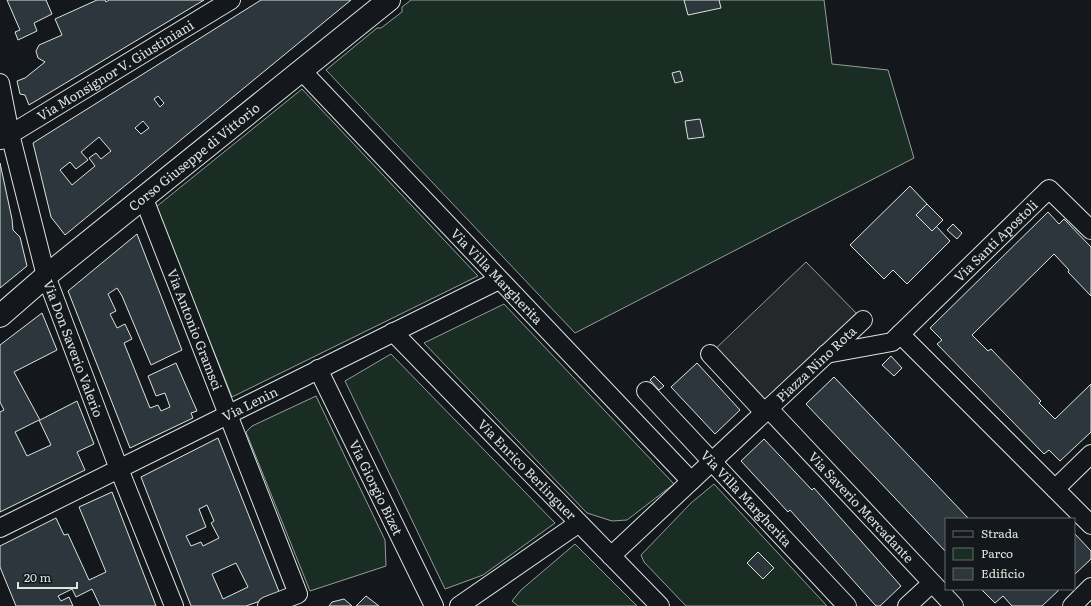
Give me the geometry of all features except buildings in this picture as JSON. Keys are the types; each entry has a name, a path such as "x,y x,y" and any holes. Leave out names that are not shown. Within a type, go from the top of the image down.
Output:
{"street":[{"name":"Via Monsignor V. Giustiniani","path":"5,137 231,0"},
{"name":"Corso Giuseppe di Vittorio","path":"0,316 46,276 302,71 382,2"},
{"name":"Via Villa Margherita","path":"302,71 691,481"},
{"name":"Via Don Saverio Valerio","path":"0,83 5,137 46,276 119,469 174,606"},
{"name":"Via Santi Apostoli","path":"826,354 892,342 1049,189 1091,230"},
{"name":"Via Antonio Gramsci","path":"144,199 298,594 267,606"},
{"name":"Via Lenin","path":"0,528 499,280"},
{"name":"Piazza Nino Rota","path":"710,354 766,410 863,320"},
{"name":"Via Enrico Berlinguer","path":"393,332 660,606"},
{"path":"900,334 1091,525"},
{"name":"Via Giorgio Bizet","path":"318,370 434,606"},
{"name":"Via Villa Margherita","path":"646,391 847,606"},
{"path":"611,556 766,410"},
{"name":"Via Saverio Mercadante","path":"766,410 954,606"},
{"path":"1055,489 1091,454"},
{"path":"459,606 579,523"},
{"path":"907,606 932,583"},
{"path":"1072,606 1091,587"}],"green space":[{"path":"411,0 824,0 832,64 888,70 914,158 575,333 326,70 377,28 381,28 402,12 402,7"},
{"path":"302,89 478,276 232,397 156,207"},
{"path":"504,304 674,484 627,520 612,521 587,513 424,343"},
{"path":"391,354 555,523 483,575 445,589 345,381"},
{"path":"316,396 385,540 386,566 310,591 246,432 252,426"},
{"path":"714,484 827,606 686,606 644,562 641,555 691,503"},
{"path":"575,544 637,606 518,606 512,601 521,590"}],"shaded area":[{"path":"806,262 863,320 764,412 710,354"}]}
